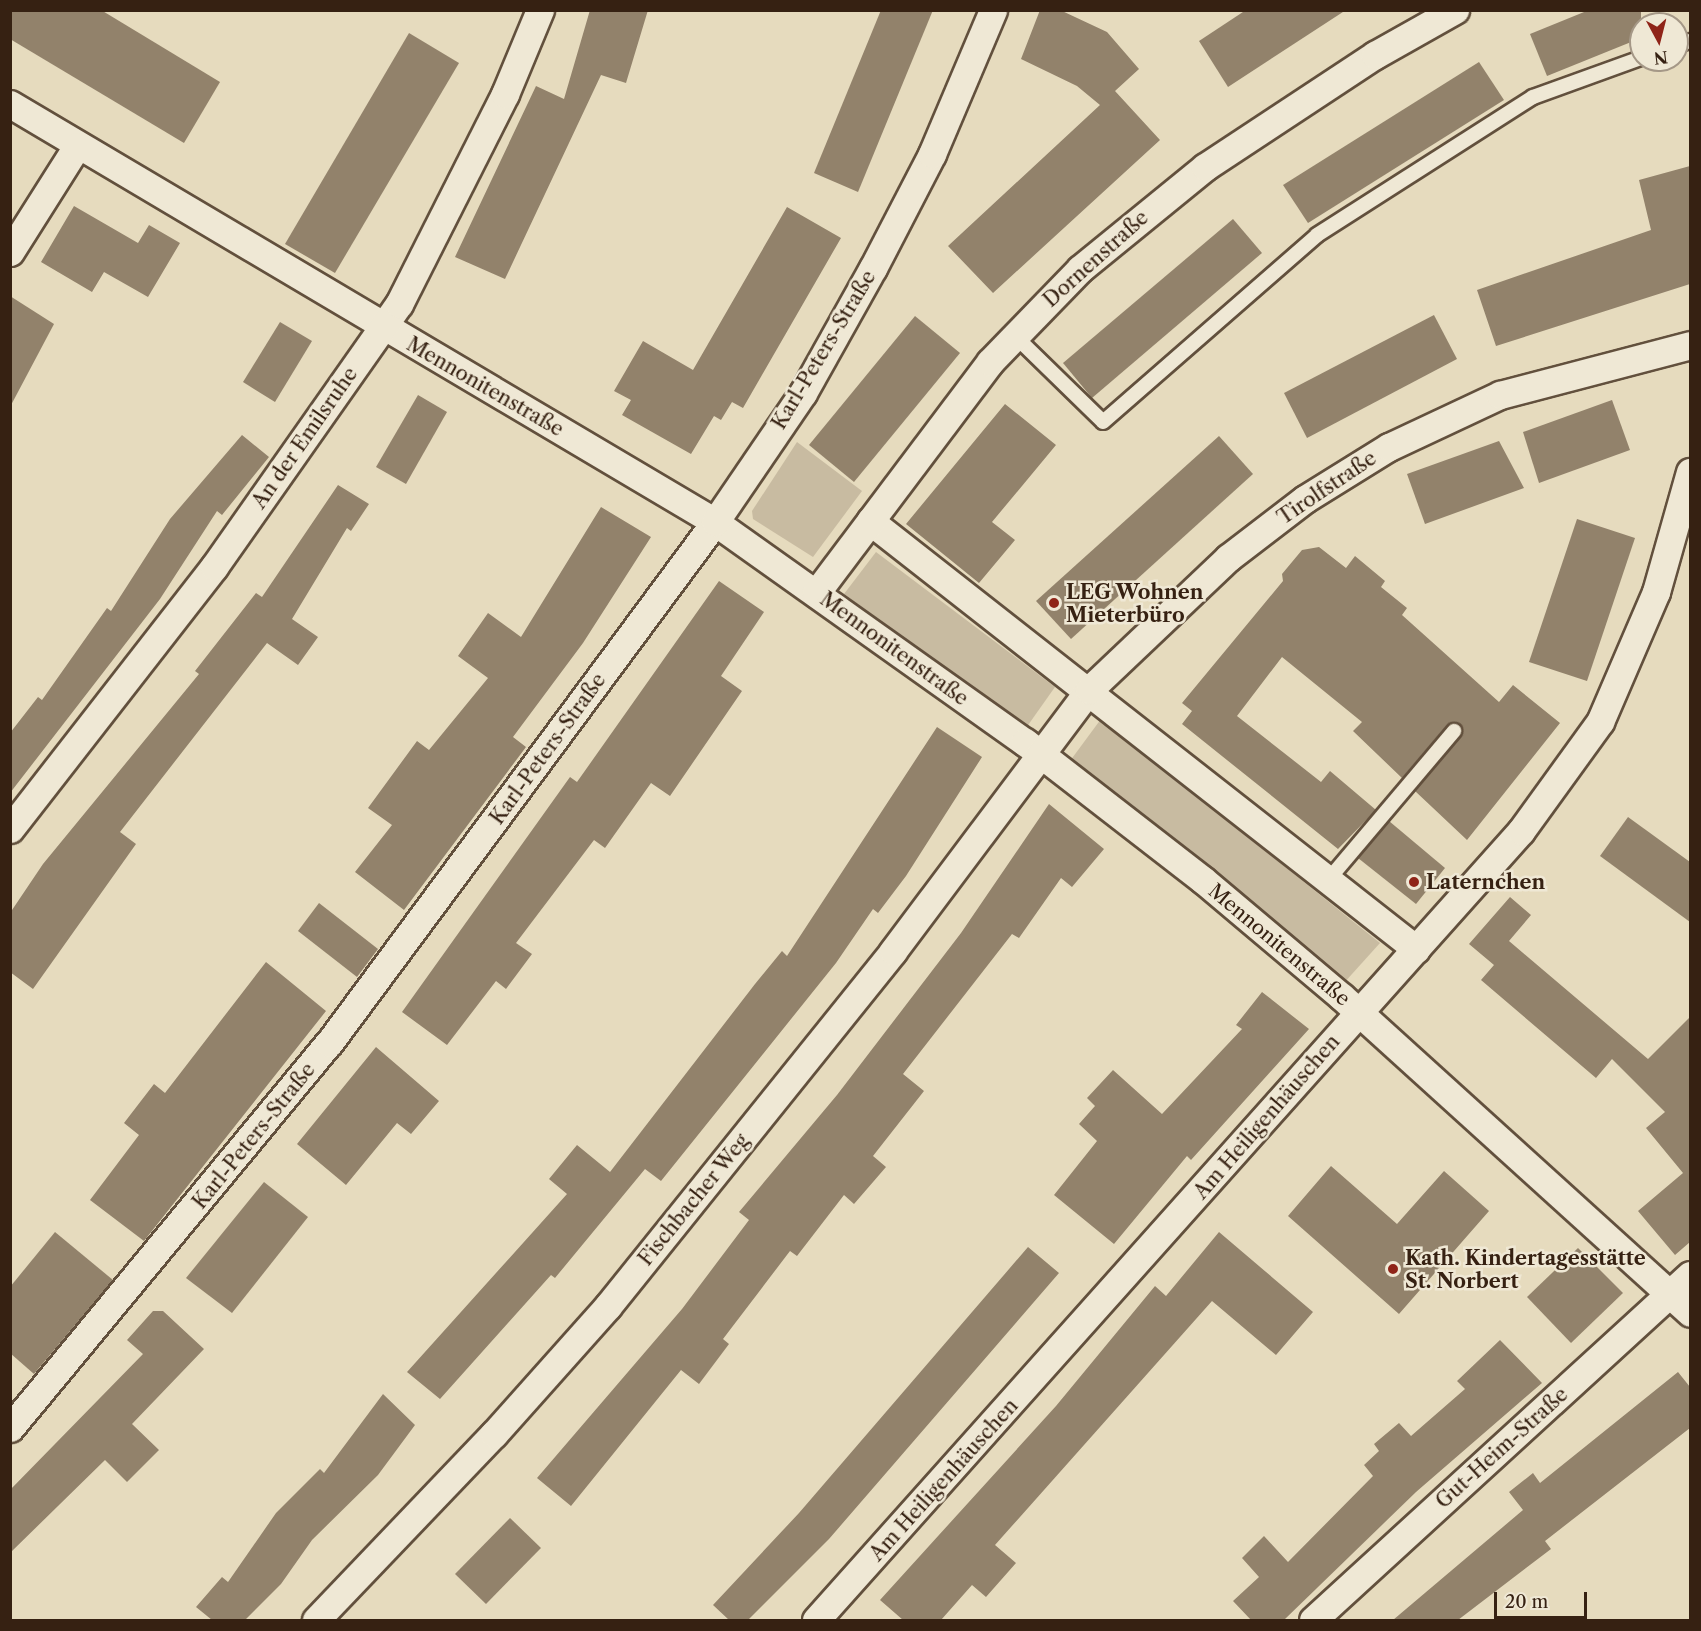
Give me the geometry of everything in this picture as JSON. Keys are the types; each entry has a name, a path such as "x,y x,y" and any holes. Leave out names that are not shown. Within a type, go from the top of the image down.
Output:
{"street":[{"name":"An der Emilsruhe","path":"10,829 214,567 399,304 506,94 540,10"},
{"name":"Karl-Peters-Straße","path":"10,1428 329,1043 715,522 803,393 873,268 932,154 993,10"},
{"name":"Dornenstraße","path":"816,593 1014,335 1080,269 1205,167 1375,55 1455,10"},
{"name":"Mennonitenstraße","path":"10,104 381,327 715,522 816,593 1040,754 1203,880 1359,1012 1681,1304"},
{"path":"10,252 77,146"},
{"name":"Tirolfstraße","path":"1040,754 1089,690 1228,558 1305,499 1389,447 1500,395 1690,345"},
{"name":"Am Heiligenhäuschen","path":"816,1620 1521,831 1600,722 1656,592 1690,472"},
{"path":"870,521 1089,690 1416,949"},
{"name":"Fischbacher Weg","path":"316,1620 495,1434 608,1306 866,986 1040,754"},
{"name":"Gut-Heim-Straße","path":"1313,1620 1681,1304 1690,1275"}],"lane":[{"path":"1014,335 1104,422 1317,235 1533,97 1629,62"},
{"path":"1329,879 1454,731"}],"shaded area":[{"path":"797,442 862,491 813,557 753,519 752,511"},
{"path":"876,552 1055,687 1026,728 844,594"},
{"path":"1101,719 1380,943 1343,984 1070,761"}],"building":[{"path":"10,10 101,10 220,82 184,143 10,39"},
{"path":"590,10 648,10 626,83 601,75 505,279 455,257 536,86 564,99"},
{"path":"881,10 933,10 858,192 814,173"},
{"path":"1040,10 1060,10 1107,32 1139,69 1115,91 1160,140 993,293 948,246 1100,105 1077,86 1021,59"},
{"path":"1246,10 1346,10 1228,87 1199,41"},
{"path":"1589,10 1641,10 1641,12 1629,12 1629,43 1547,76 1530,34"},
{"path":"409,33 459,63 335,273 285,244"},
{"path":"1479,62 1504,100 1308,223 1283,185"},
{"path":"1690,166 1690,284 1496,346 1477,290 1651,230 1639,180"},
{"path":"74,206 138,243 149,225 180,243 148,297 104,272 92,292 41,262"},
{"path":"787,207 841,238 743,408 732,402 721,420 714,416 691,454 622,415 631,400 614,391 643,341 693,370"},
{"path":"1233,219 1262,253 1092,398 1063,363"},
{"path":"10,296 54,324 10,407"},
{"path":"1434,315 1457,359 1307,438 1284,393"},
{"path":"915,316 960,353 854,482 809,445"},
{"path":"280,322 312,341 275,402 243,382"},
{"path":"418,395 447,412 406,484 376,467"},
{"path":"1612,400 1630,450 1539,483 1523,432"},
{"path":"1005,404 1056,445 992,522 1015,540 979,583 906,524"},
{"path":"242,435 269,457 222,515 217,511 160,599 10,793 10,733 38,697 42,700 107,608 111,611 170,519"},
{"path":"1219,436 1253,474 1071,639 1036,601"},
{"path":"1499,441 1524,488 1425,524 1407,474"},
{"path":"338,485 369,504 351,531 347,528 292,619 318,637 298,665 267,643 120,832 136,844 33,989 10,972 10,913 43,864 199,674 195,671 256,593 262,597"},
{"path":"601,507 651,537 583,643 513,737 526,747 404,910 355,872 392,825 368,808 417,741 429,750 488,678 458,656 488,613 521,637"},
{"path":"1577,519 1635,538 1587,681 1529,662"},
{"path":"1319,547 1346,568 1355,556 1385,581 1381,587 1407,608 1402,615 1499,702 1513,685 1560,723 1467,840 1415,791 1461,736 1456,722 1447,725 1402,778 1353,731 1362,722 1282,657 1237,716 1321,782 1330,771 1376,810 1338,849 1182,724 1192,711 1182,703 1283,581 1282,574 1302,550"},
{"path":"719,581 764,612 721,676 742,691 670,796 651,783 605,848 594,840 516,943 532,954 506,989 496,981 447,1045 402,1012 570,777 577,782"},
{"path":"937,727 982,757 906,876 878,913 873,909 836,963 661,1181 645,1169 555,1278 551,1275 440,1399 407,1372 567,1194 549,1179 577,1145 610,1172 782,951 787,956"},
{"path":"1049,804 1104,849 1072,887 1061,878 1019,938 1012,934 903,1074 924,1091 873,1156 886,1167 854,1204 844,1195 797,1256 790,1251 723,1339 729,1344 699,1384 681,1370 571,1506 537,1478 682,1309 749,1220 739,1212 837,1095 961,933"},
{"path":"1628,817 1690,862 1690,922 1600,856"},
{"path":"1389,821 1445,868 1416,904 1358,858"},
{"path":"1510,897 1531,915 1509,941 1648,1059 1690,1017 1690,1242 1675,1255 1638,1211 1683,1173 1646,1128 1665,1112 1612,1059 1596,1078 1481,980 1494,965 1469,944"},
{"path":"319,903 378,949 357,977 298,931"},
{"path":"266,962 326,1011 144,1241 90,1200 139,1135 124,1123 154,1084 165,1093"},
{"path":"1262,992 1309,1029 1191,1160 1187,1156 1114,1244 1054,1195 1097,1141 1079,1124 1095,1106 1087,1098 1113,1070 1162,1114 1242,1029 1236,1025"},
{"path":"376,1047 439,1101 411,1134 397,1123 346,1185 297,1144"},
{"name":"Kath. Kindertagesstätte St. Norbert","path":"1331,1166 1397,1224 1444,1171 1489,1211 1399,1314 1288,1216"},
{"path":"264,1182 308,1217 232,1313 186,1278"},
{"path":"55,1232 113,1280 34,1374 10,1353 10,1287"},
{"path":"1219,1232 1313,1312 1276,1355 1212,1301 995,1545 1016,1563 986,1597 972,1585 941,1620 903,1620 880,1600 1056,1406 1155,1286 1166,1296"},
{"path":"1028,1247 1059,1273 829,1539 748,1620 729,1620 713,1605 799,1513"},
{"path":"1578,1248 1623,1293 1571,1343 1527,1297"},
{"path":"153,1311 163,1311 204,1349 132,1424 159,1450 127,1482 105,1460 10,1553 10,1490 143,1354 127,1340"},
{"path":"1500,1340 1542,1383 1416,1492 1284,1620 1251,1620 1233,1601 1259,1577 1242,1558 1264,1536 1288,1562 1373,1476 1364,1465 1379,1451 1374,1444 1399,1423 1411,1436 1465,1389 1457,1381"},
{"path":"1678,1372 1690,1387 1690,1428 1545,1541 1551,1549 1458,1620 1393,1620 1523,1510 1509,1492 1533,1473 1540,1483"},
{"path":"383,1394 415,1425 378,1475 312,1540 281,1584 245,1620 212,1620 196,1607 222,1577 228,1582 276,1513 320,1469 324,1473"},
{"path":"510,1518 541,1548 486,1604 455,1574"}],"place":[{"name":"LEG Wohnen Mieterbüro","path":"1054,603"},
{"name":"Laternchen","path":"1414,882"},
{"name":"Kath. Kindertagesstätte St. Norbert","path":"1393,1269"}]}
